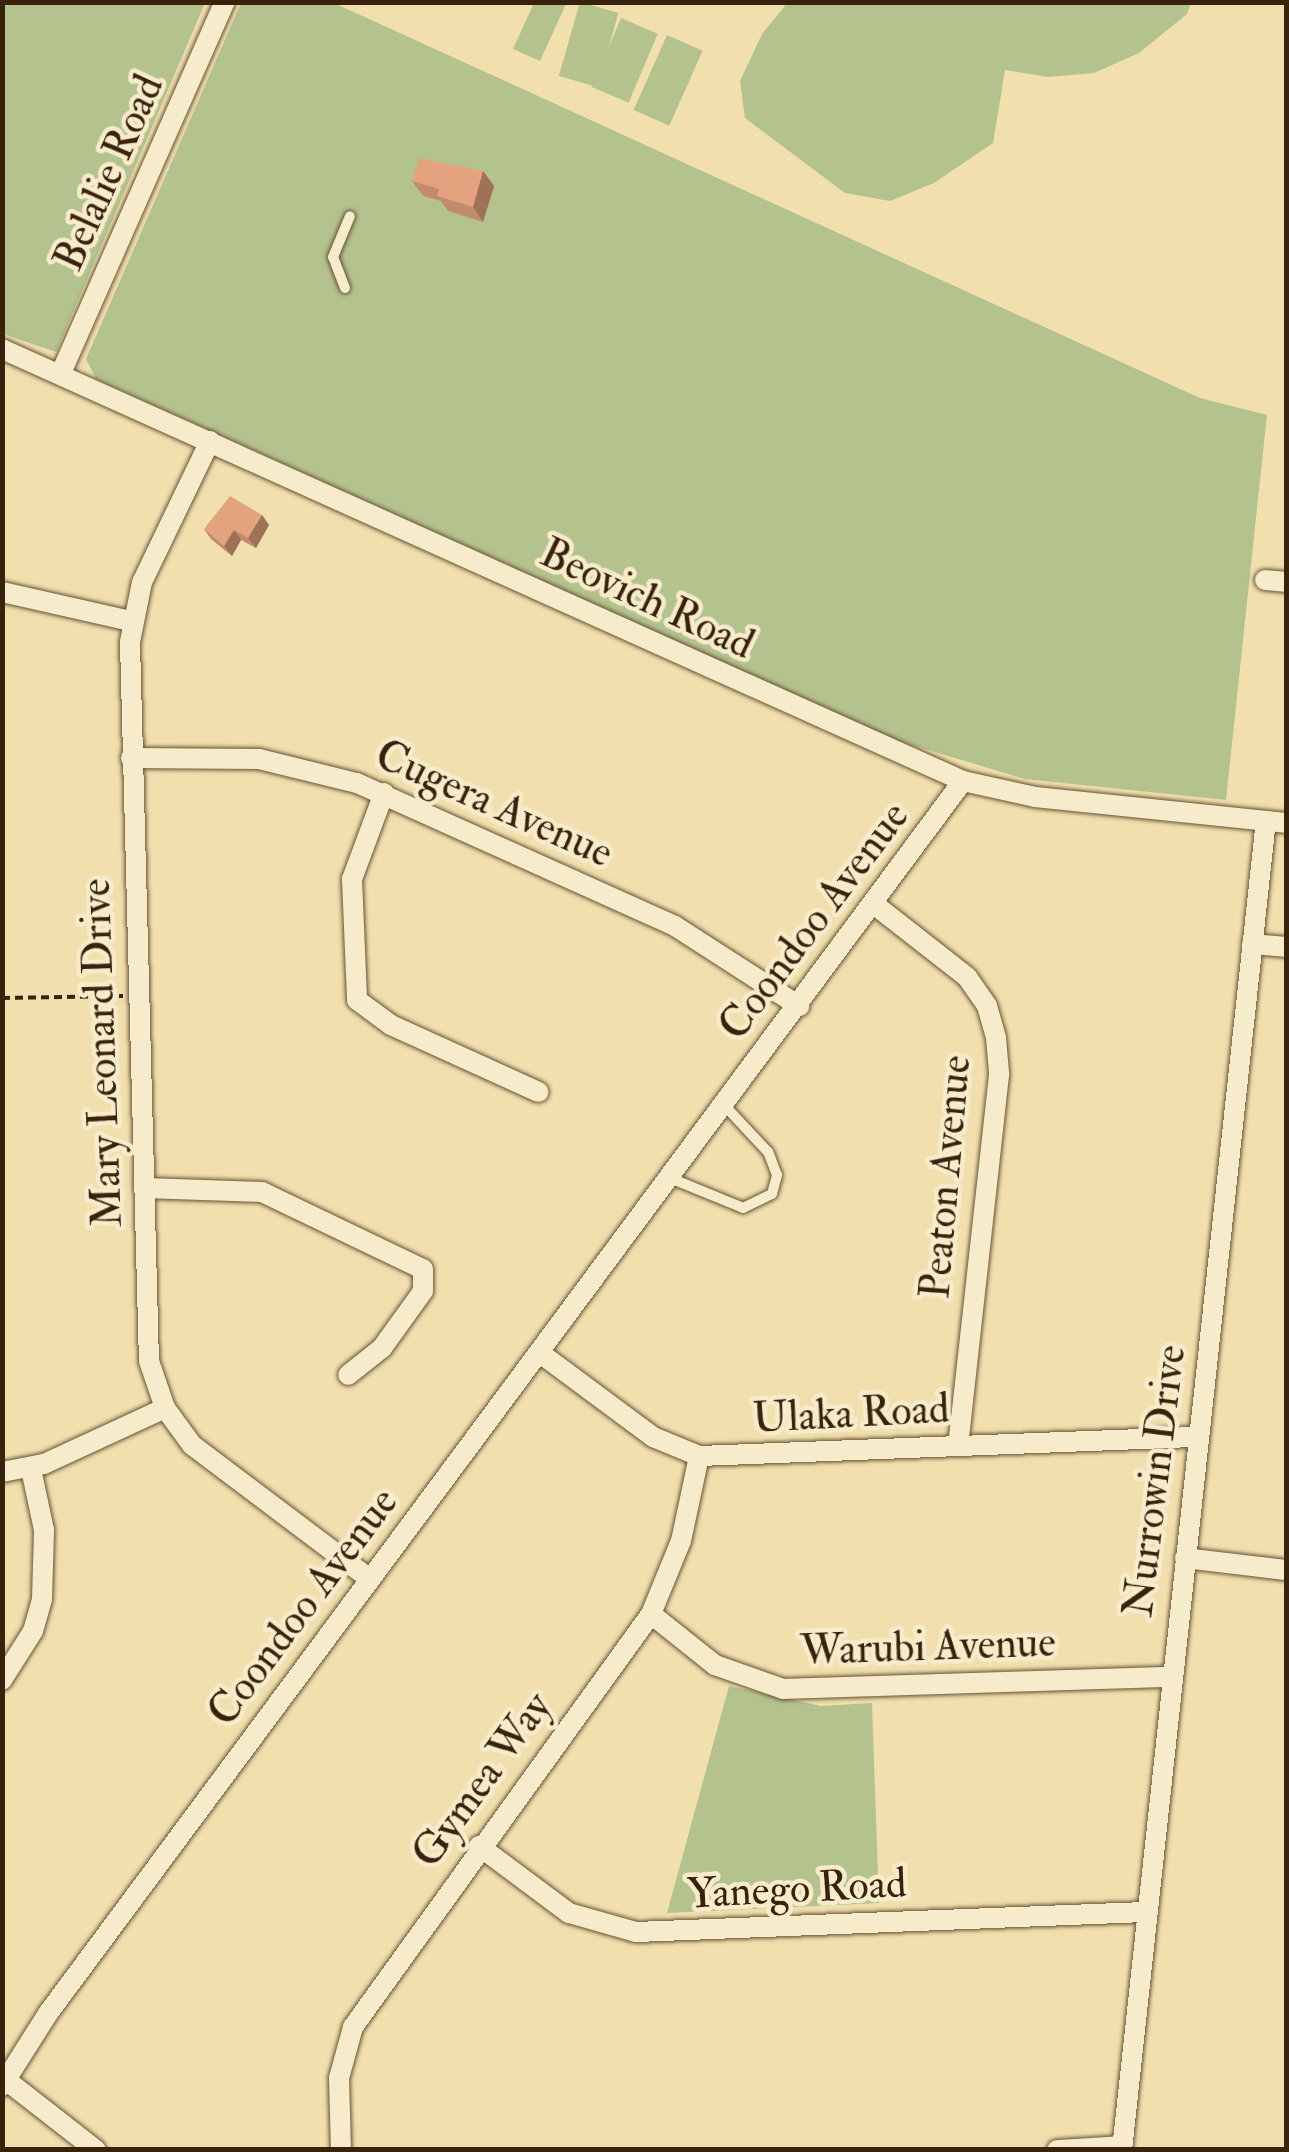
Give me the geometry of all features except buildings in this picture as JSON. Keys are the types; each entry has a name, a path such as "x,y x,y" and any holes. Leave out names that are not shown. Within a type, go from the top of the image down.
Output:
{"street":[{"name":"Belalie Road","path":"62,373 225,2"},
{"name":"Beovich Road","path":"2,349 963,781 1034,796 1276,822"},
{"name":"Mary Leonard Drive","path":"210,441 142,582 131,622 131,758 148,1345 165,1408 204,1454 370,1579"},
{"path":"2,592 131,622"},
{"name":"Cugera Avenue","path":"131,758 282,761 384,793 675,926 800,1006"},
{"name":"Coondoo Avenue","path":"4,2083 49,2012 875,905 963,781"},
{"path":"384,793 352,879 358,1000 391,1025 539,1092"},
{"name":"Nurrowin Drive","path":"1122,2148 1144,1912 1252,944 1276,822"},
{"name":"Peaton Avenue","path":"875,905 967,977 986,1006 996,1038 998,1075 958,1446"},
{"path":"1252,944 1286,947"},
{"path":"145,1188 262,1192 423,1269 423,1291 382,1348 348,1375"},
{"name":"Ulaka Road","path":"540,1353 653,1437 699,1456 1198,1436"},
{"path":"2,1472 31,1469 165,1408"},
{"name":"Gymea Way","path":"341,2150 340,2067 352,2027 651,1614 682,1541 699,1456"},
{"path":"2,1680 33,1631 42,1599 44,1530 31,1469"},
{"path":"1185,1558 1286,1570"},
{"name":"Warubi Avenue","path":"651,1614 715,1665 783,1690 1170,1677"},
{"name":"Yanego Road","path":"480,1846 569,1912 636,1932 1144,1912"},
{"path":"4,2083 96,2150"},
{"path":"1057,2150 1122,2148"}],"lane":[{"path":"345,288 333,257 350,216"},
{"name":"Coondoo Avenue","path":"670,1178 743,1208 772,1194 777,1174 768,1152 724,1105"}],"path":[{"path":"2,998 138,995"}],"green space":[{"path":"580,2 618,13 597,87 559,76"},
{"path":"788,2 1191,3 1187,14 1139,53 1094,73 1048,77 1005,70 993,143 934,183 890,201 845,193 745,118 740,81 762,34"},
{"path":"2,3 205,3 56,352 3,334"},
{"path":"241,3 334,3 1200,398 1267,415 1226,800 1025,779 898,741 96,379 86,359"},
{"path":"534,3 566,4 540,61 513,49"},
{"path":"621,18 658,34 629,103 592,87"},
{"path":"667,35 703,51 669,126 634,110"},
{"path":"729,1686 821,1706 872,1703 879,1903 667,1913"}]}
